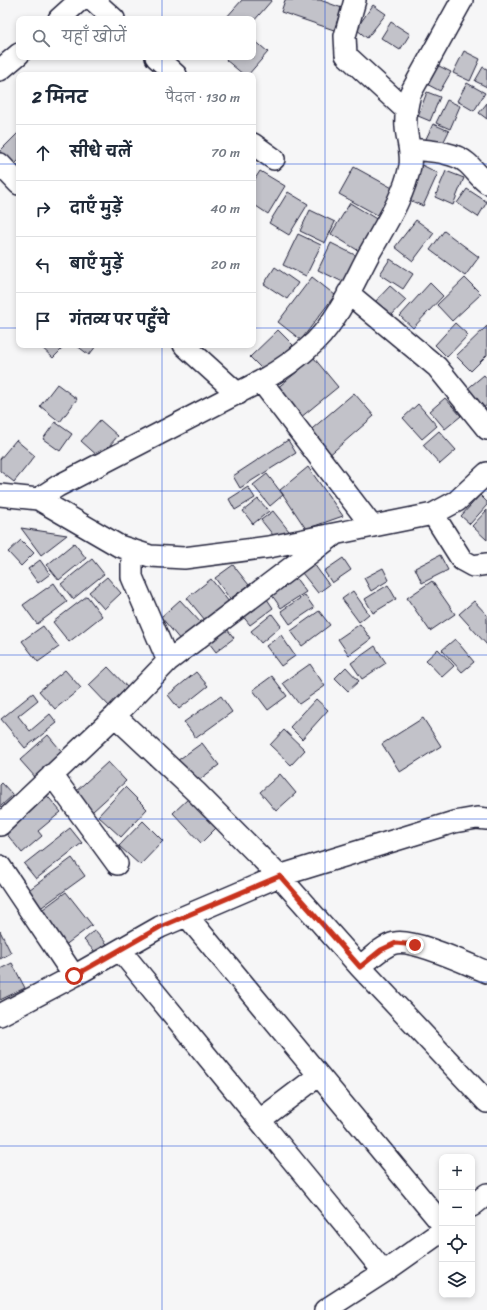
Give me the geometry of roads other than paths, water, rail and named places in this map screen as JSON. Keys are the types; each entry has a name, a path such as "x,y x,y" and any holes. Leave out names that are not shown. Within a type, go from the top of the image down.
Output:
{"street":[{"path":"62,16 80,0"},
{"path":"93,0 111,16"},
{"path":"355,0 345,36 346,55 406,110"},
{"path":"38,499 58,486 261,381 282,369 316,341 329,324 348,293 387,222 408,176 410,149 406,128 406,110 410,94 462,0"},
{"path":"0,70 16,57"},
{"path":"159,60 173,72"},
{"path":"256,146 274,159"},
{"path":"410,149 447,154 460,158 487,183"},
{"path":"0,164 16,181"},
{"path":"348,293 437,367 487,429"},
{"path":"187,348 238,394"},
{"path":"261,381 371,525"},
{"path":"0,495 38,499 119,546 132,551 150,556 184,558 269,547 371,525 433,514 457,501 487,474"},
{"path":"433,514 462,560 473,566 487,564"},
{"path":"0,825 115,716 168,661 339,532"},
{"path":"132,551 132,577 168,661"},
{"path":"115,716 196,792 280,876 360,967 487,1102"},
{"path":"52,775 117,864"},
{"path":"0,1015 74,976 160,927 280,876 454,822 476,818 487,819"},
{"path":"0,866 74,976"},
{"path":"187,916 439,1220"},
{"path":"360,967 381,950 396,943 415,945 487,972"},
{"path":"120,950 384,1272"},
{"path":"260,1120 318,1076"},
{"path":"475,1204 487,1194"},
{"path":"325,1310 384,1272 439,1233"}]}
